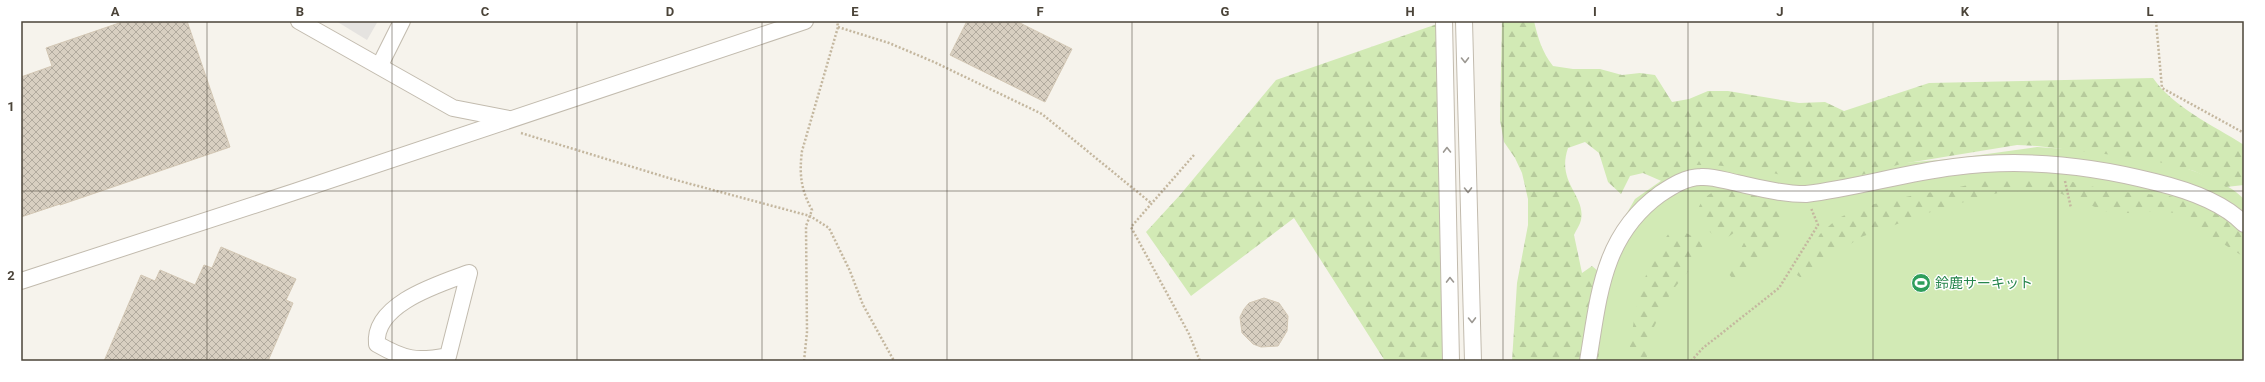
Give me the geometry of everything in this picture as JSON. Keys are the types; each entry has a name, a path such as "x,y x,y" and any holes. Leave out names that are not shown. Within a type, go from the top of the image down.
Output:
{"street":[{"path":"299,21 380,65 453,108 514,126"},
{"path":"380,65 402,21"},
{"path":"21,281 514,126 805,21"},
{"path":"1444,21 1451,361"},
{"path":"1464,21 1472,361"},
{"path":"1588,361 1606,266 1617,241 1643,208 1657,197 1685,180 1702,177 1789,194 1806,194 1954,167 2017,162 2062,165 2100,170 2168,185 2221,207 2244,224"},
{"path":"469,273 448,356 423,360 402,357 377,344 376,335 387,314 397,306 438,284 469,273"}],"path":[{"path":"804,361 807,332 806,226 812,210 802,189 800,176 802,151 838,27 837,21"},
{"path":"2156,21 2162,88 2244,133"},
{"path":"838,27 889,43 934,62 1042,114 1151,203"},
{"path":"514,126 672,179 810,216 829,228 850,271 863,305 894,361"},
{"path":"1194,155 1131,227 1189,334 1200,361"},
{"path":"2062,165 2071,208"},
{"path":"1691,361 1703,348 1779,288 1818,225 1806,194"}],"green space":[{"path":"1502,21 1534,21 1541,45 1553,66 1573,69 1600,69 1622,75 1640,73 1655,75 1672,102 1689,99 1708,91 1728,91 1799,103 1825,102 1844,111 1929,83 2153,78 2162,89 2183,107 2244,145 2244,185 2226,187 2194,171 2147,159 2017,145 1901,164 1850,178 1826,181 1805,181 1765,171 1714,165 1691,165 1666,183 1643,173 1630,176 1621,194 1608,182 1599,153 1585,142 1568,148 1565,160 1568,180 1579,203 1581,211 1581,220 1574,235 1582,273 1592,266 1600,273 1606,288 1600,329 1600,349 1598,361 1512,361 1517,283 1528,225 1528,199 1522,173 1515,158 1504,142 1500,120"},
{"path":"1440,23 1443,361 1385,361 1294,218 1191,296 1146,232 1180,195 1276,80"},
{"name":"鈴鹿サーキット","path":"2037,147 2124,154 2167,162 2218,181 2244,199 2244,361 1583,361 1604,253 1635,199 1688,162 1853,167 1951,159"},
{"path":"1997,178 2056,178 2111,191 2169,196 2195,202 2244,224 2244,257 2175,213 2157,211 2113,214 2059,193 2029,190 1998,193 1942,208 1861,237 1840,251 1811,279 1804,280 1797,275 1820,234 1837,219 1861,207 1919,194 1947,190"},
{"path":"1728,189 1758,194 1771,201 1782,212 1781,231 1774,247 1755,268 1740,277 1732,278 1728,273 1747,237 1735,232 1724,240 1711,233 1695,215 1701,203 1707,196 1715,192"},
{"path":"1684,232 1698,239 1703,247 1690,269 1671,292 1653,329 1646,361 1628,361 1636,310 1651,264 1669,233"}],"shaded area":[{"path":"336,21 378,21 367,40"}],"building":[{"path":"125,21 187,21 230,147 21,217 21,77 52,66 46,48"},
{"path":"967,21 1016,21 1072,49 1045,102 950,55"},
{"path":"221,247 296,279 286,300 293,303 268,361 104,361 141,275 155,281 160,270 195,285 204,265 212,268"},
{"path":"1264,298 1279,303 1288,316 1287,331 1278,346 1261,347 1253,344 1242,333 1240,317 1244,309 1249,303"}],"place":[{"name":"鈴鹿サーキット","path":"1921,283"}]}
